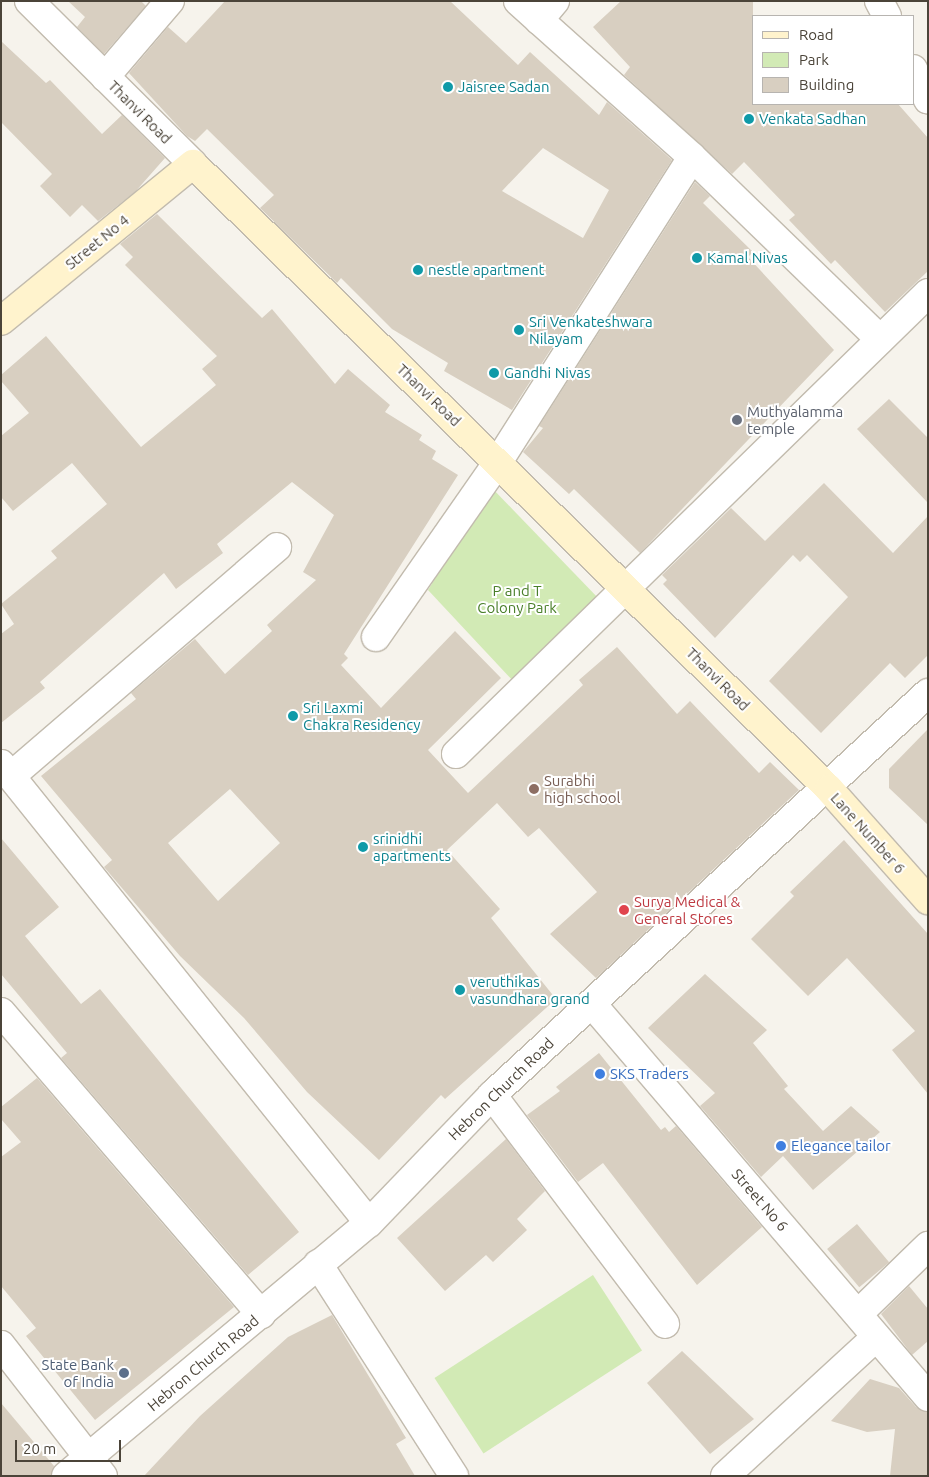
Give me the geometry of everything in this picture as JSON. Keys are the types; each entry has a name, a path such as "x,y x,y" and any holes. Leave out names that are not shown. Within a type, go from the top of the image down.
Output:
{"street":[{"name":"Thanvi Road","path":"29,1 829,789"},
{"path":"105,77 170,1"},
{"path":"518,1 547,11 692,157 880,339"},
{"path":"880,1 887,15"},
{"path":"914,72 928,100"},
{"path":"376,637 498,462 692,157"},
{"name":"Street No 4","path":"1,321 193,164"},
{"path":"456,754 928,293"},
{"path":"277,548 6,770 369,1223"},
{"name":"Hebron Church Road","path":"66,1476 97,1465 261,1314 318,1264 369,1223 492,1095 829,789 928,694"},
{"name":"Lane Number 6","path":"829,789 928,900"},
{"name":"Street No 6","path":"592,1004 928,1397"},
{"path":"1,1012 261,1314"},
{"path":"492,1095 665,1324"},
{"path":"858,1314 928,1246"},
{"path":"318,1264 454,1476"},
{"path":"725,1476 876,1336"},
{"path":"1,1345 97,1465"}],"green space":[{"name":"P and T Colony Park","path":"491,487 601,601 514,682 428,590"},
{"path":"593,1275 642,1350 484,1453 434,1378"}],"building":[{"path":"68,1 141,1 146,6 104,54 77,27 85,17"},
{"path":"225,1 450,1 518,65 530,52 599,115 607,102 672,160 512,410 444,371 448,363 392,329 341,278 337,283 260,208 274,195 207,129 195,141 187,136 129,73 168,27 186,43","holes":["543,148 609,190 583,238 502,191"]},
{"path":"621,1 753,1 752,105 899,105 928,138 928,271 885,312 835,260 831,264 789,220 795,215 744,162 732,174 624,75 630,67 593,27"},
{"path":"1,41 46,83 50,80 102,134 122,115 165,158 135,192 98,221 82,205 70,217 40,186 52,174 1,122"},
{"path":"695,182 710,196 703,203 753,252 748,257 834,350 640,553 574,489 569,494 523,452 543,428 539,426"},
{"path":"157,214 262,318 272,309 335,384 348,369 390,405 385,412 422,435 419,440 436,451 432,459 458,475 344,654 348,658 341,665 381,708 455,631 501,678 428,750 468,793 583,685 579,680 617,647 677,714 690,701 759,773 770,762 799,790 596,978 550,934 597,892 539,828 528,837 497,803 447,850 500,909 491,918 556,999 445,1099 441,1095 379,1160 307,1092 244,1018 180,956 104,867 112,860 41,776 136,699 131,693 195,639 225,674 272,631 267,625 316,580 303,572 334,515 292,482 217,544 223,553 176,589 164,573 40,682 45,688 1,723 1,634 14,624 1,604 57,558 51,551 107,504 72,463 13,511 1,497 1,436 29,413 1,381 1,375 46,336 141,447 216,385 202,369 217,356 125,265 133,257 120,244","holes":["230,789 280,843 218,901 168,843"]},
{"path":"889,399 928,438 928,503 857,429"},
{"path":"824,483 893,553 928,516 928,655 905,678 890,663 821,733 769,681 848,597 807,555 800,562 793,555 715,638 663,584 667,580 662,575 731,508 765,541"},
{"path":"928,729 928,825 889,788 889,769"},
{"path":"1,838 59,907 25,936 81,1004 100,989 299,1232 248,1275 61,1058 67,1053 1,974"},
{"path":"844,840 928,934 928,1094 892,1050 915,1031 847,958 808,996 751,939 794,896 790,892"},
{"path":"705,974 767,1030 753,1043 788,1086 784,1089 823,1131 851,1106 880,1132 813,1190 783,1156 761,1177 700,1106 715,1093 648,1028"},
{"path":"599,1053 661,1130 665,1127 669,1132 676,1126 762,1227 697,1285 603,1163 578,1182 527,1115 560,1091 556,1087"},
{"path":"37,1078 234,1307 95,1420 26,1336 36,1328 1,1286 1,1157 21,1142 1,1119 1,1107"},
{"path":"506,1139 545,1191 517,1219 527,1230 493,1262 486,1255 445,1291 397,1238"},
{"path":"857,1224 889,1262 859,1287 827,1249"},
{"path":"909,1286 928,1309 928,1341 912,1355 881,1314"},
{"path":"332,1315 406,1438 396,1444 415,1476 144,1476 200,1416 288,1337"},
{"path":"682,1351 754,1419 710,1454 647,1383"},
{"path":"870,1379 899,1388 916,1407 928,1412 928,1476 890,1476 895,1429 867,1432 831,1421"},
{"path":"1,1403 54,1466 51,1476 1,1476"}],"place":[{"name":"Jaisree Sadan","path":"448,87"},
{"name":"Venkata Sadhan","path":"749,119"},
{"name":"Kamal Nivas","path":"697,258"},
{"name":"nestle apartment","path":"418,270"},
{"name":"Sri Venkateshwara Nilayam","path":"519,330"},
{"name":"Gandhi Nivas","path":"494,373"},
{"name":"Muthyalamma temple","path":"737,420"},
{"name":"Sri Laxmi Chakra Residency","path":"293,716"},
{"name":"Surabhi high school","path":"534,789"},
{"name":"srinidhi apartments","path":"363,847"},
{"name":"Surya Medical & General Stores","path":"624,910"},
{"name":"veruthikas vasundhara grand","path":"460,990"},
{"name":"SKS Traders","path":"600,1074"},
{"name":"Elegance tailor","path":"781,1146"},
{"name":"State Bank of India","path":"124,1373"}]}
